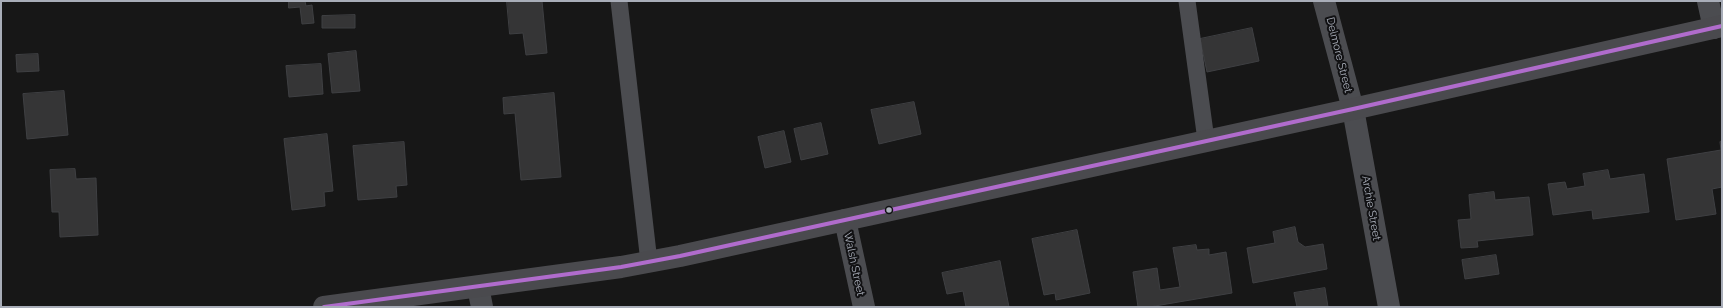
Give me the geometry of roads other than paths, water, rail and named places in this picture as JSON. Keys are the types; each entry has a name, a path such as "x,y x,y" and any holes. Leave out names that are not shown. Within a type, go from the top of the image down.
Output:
{"main road":[{"path":"324,307 480,297 845,220 1718,27"}],"street":[{"name":"Delmore Street","path":"1324,1 1352,109"},
{"path":"1708,1 1718,27"},
{"name":"Archie Street","path":"1352,109 1389,307"},
{"name":"Walsh Street","path":"845,220 864,307"}],"lane":[{"path":"619,1 649,262"},
{"path":"1187,1 1206,140"}]}
